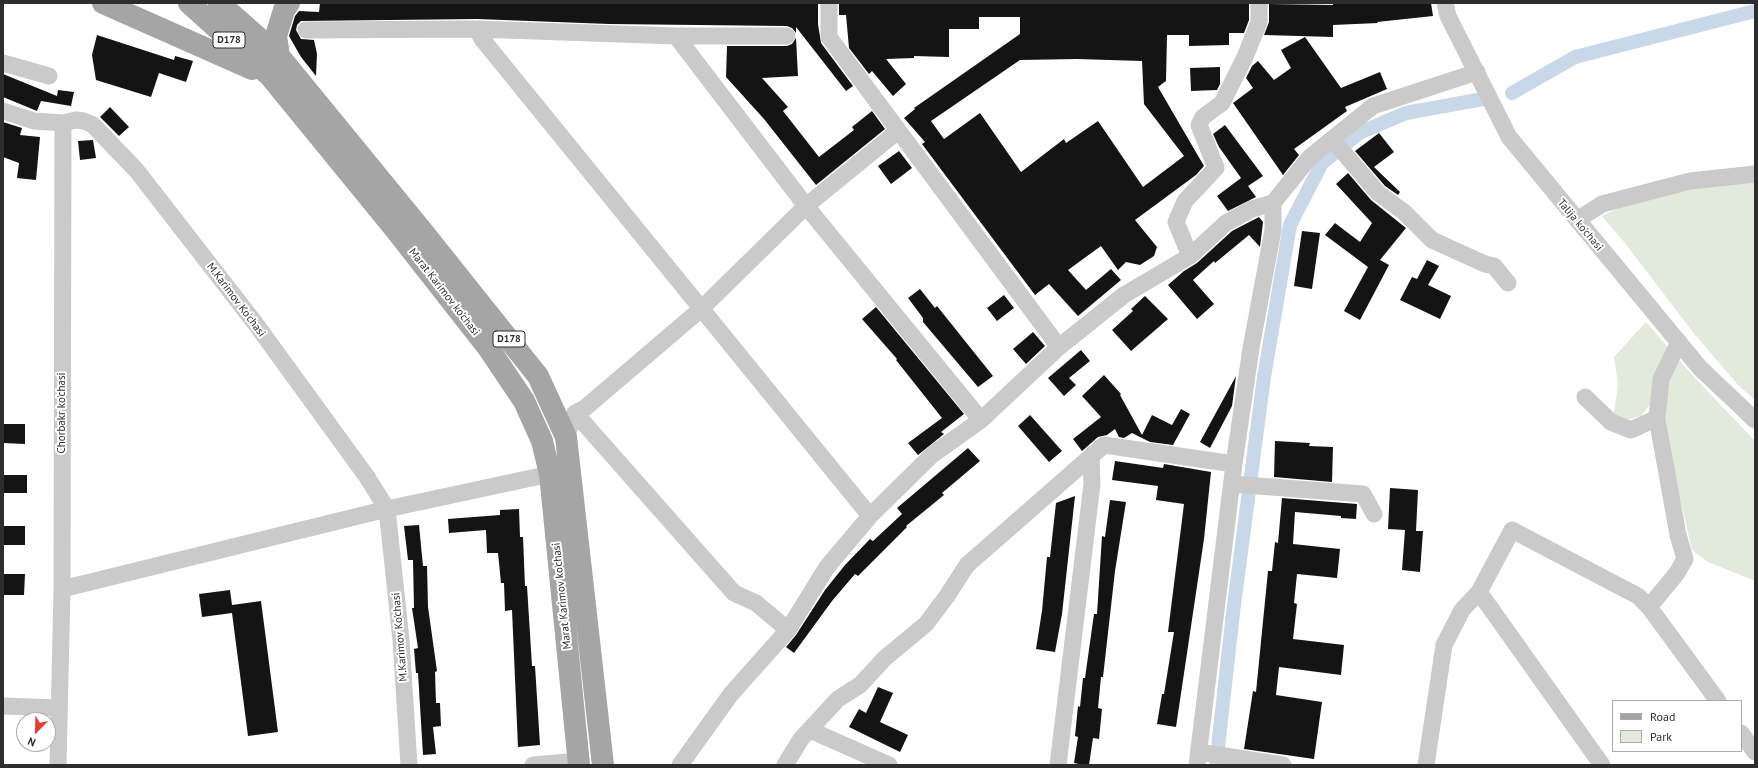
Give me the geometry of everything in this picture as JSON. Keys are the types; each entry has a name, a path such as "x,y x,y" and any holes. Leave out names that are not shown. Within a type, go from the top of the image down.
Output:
{"main road":[{"path":"103,3 270,76"},
{"name":"Marat Karimov ko'chasi","path":"189,3 270,76 395,229 489,349 524,401 542,441 550,474 579,763"},
{"name":"Marat Karimov ko'chasi","path":"219,3 279,56 423,232 538,376 566,437 602,765"},
{"path":"279,56 276,36 284,10 289,3"}],"street":[{"path":"829,3 830,37 1059,347"},
{"path":"1190,256 1176,222 1185,201 1216,168 1199,125 1203,117 1222,103 1245,57 1259,22 1259,3"},
{"name":"Talija ko'chasi","path":"1445,3 1448,16 1509,137 1700,368 1755,420"},
{"path":"477,29 482,39 870,516"},
{"path":"306,30 477,29 676,36 787,36"},
{"path":"676,36 806,206 981,420"},
{"path":"3,63 49,76"},
{"path":"680,765 731,694 788,630 828,568 870,516 932,455 981,420 1059,347 1124,295 1190,256 1226,223 1252,210 1273,203 1310,158 1373,106 1476,72"},
{"path":"3,111 34,120 62,123"},
{"name":"M.Karimov Ko'chasi","path":"62,123 76,120 84,121 93,125 137,171 255,323 367,477 387,509 401,640 409,765"},
{"name":"Chorbakr ko'chasi","path":"58,765 62,589 62,123"},
{"path":"566,437 575,413 585,408 701,309 806,206 898,131"},
{"path":"1332,139 1378,193 1404,212 1432,240 1485,264 1494,266 1508,283"},
{"path":"1577,220 1602,204 1690,181 1755,174"},
{"path":"1273,203 1274,230 1251,348 1234,464 1198,759 1283,765"},
{"path":"1649,607 1677,573 1685,559 1678,535 1657,418 1660,379 1679,342"},
{"path":"1585,397 1611,422 1631,430 1657,418"},
{"path":"575,413 734,594 756,603 788,630"},
{"path":"785,765 801,739 838,699 860,685 885,658 926,624 947,596 967,564 1104,445 1234,464"},
{"path":"1058,765 1092,484 1091,457"},
{"path":"62,589 387,509 550,474"},
{"path":"1232,484 1363,494 1374,514"},
{"path":"1426,765 1444,645 1462,610 1479,592 1512,530 1638,596 1649,607 1717,700"},
{"path":"1479,592 1602,765"},
{"path":"3,706 59,708"},
{"path":"810,730 889,765"},
{"path":"1742,733 1755,752"},
{"path":"533,765 579,763"}],"green space":[{"path":"1755,182 1755,400 1738,385 1692,331 1628,247 1602,216 1633,201 1688,189"},
{"path":"1646,322 1693,376 1755,441 1755,581 1708,562 1692,550 1677,485 1665,411 1650,405 1641,416 1622,421 1614,413 1618,384 1614,357"}],"building":[{"path":"320,3 818,3 818,24 821,43 853,86 846,91 796,27 796,33 792,28 787,26 609,24 477,19 301,21 297,25 296,30 301,39 314,40 317,54 316,76 301,57 289,36 295,16 299,11 319,12"},
{"path":"839,3 1249,4 1249,20 1244,33 1229,33 1229,45 1189,46 1189,35 1167,35 1166,81 1158,87 1204,166 1196,175 1135,220 1157,247 1154,256 1140,265 1126,262 1118,270 1101,246 1068,270 1086,290 1111,269 1121,280 1078,316 1049,284 1035,295 922,144 925,142 904,118 915,109 914,108 1020,34 1020,17 979,17 979,29 949,29 949,57 914,56 914,58 886,59 906,84 893,96 872,71 869,74 849,48 846,15 839,15","holes":["1077,59 1142,61 1144,104 1184,156 1143,187 1098,121 1066,143 1064,139 1021,172 980,113 944,139 931,121 1020,60"]},
{"path":"1350,3 1431,3 1433,16 1377,22 1378,23 1333,25 1333,37 1264,35 1269,22 1269,4 1333,5"},
{"path":"97,35 174,60 175,56 193,61 186,82 159,73 151,97 96,80 92,55"},
{"path":"1305,37 1341,88 1380,72 1387,89 1345,107 1347,111 1294,149 1299,155 1283,175 1233,103 1253,88 1246,78 1252,66 1258,61 1274,80 1291,68 1281,50"},
{"path":"796,38 798,76 762,78 788,107 783,111 819,157 854,130 852,127 872,111 885,129 816,185 764,119 726,77 727,46 787,46 792,44"},
{"path":"1220,67 1220,84 1217,90 1191,91 1190,68"},
{"path":"3,74 57,96 58,90 74,92 71,106 41,101 37,111 3,97"},
{"path":"110,107 129,127 119,136 100,117"},
{"path":"3,122 22,128 20,135 40,137 36,180 17,178 19,163 3,157"},
{"path":"1225,125 1263,176 1248,186 1256,197 1228,211 1217,196 1241,178 1219,147 1213,134"},
{"path":"1379,133 1394,152 1374,167 1400,192 1398,195 1385,186 1355,151"},
{"path":"93,140 96,158 80,160 78,141"},
{"path":"899,151 912,168 891,184 878,166"},
{"path":"1348,173 1371,200 1406,228 1380,260 1389,265 1360,320 1344,311 1368,267 1325,235 1335,223 1360,242 1372,223 1336,184"},
{"path":"1259,217 1263,222 1260,247 1249,235 1215,263 1214,261 1193,280 1214,304 1197,319 1168,285 1184,271 1197,263 1232,231"},
{"path":"1302,231 1320,233 1312,289 1294,286"},
{"path":"1427,260 1439,266 1428,285 1451,296 1440,319 1400,300 1412,277 1417,279"},
{"path":"920,289 935,308 937,306 993,376 978,387 923,322 923,318 908,298"},
{"path":"1004,295 1014,308 997,321 987,308"},
{"path":"1145,296 1168,319 1131,351 1112,330 1133,311 1131,309"},
{"path":"876,307 964,414 941,432 944,434 918,455 908,443 942,418 896,360 897,359 862,319"},
{"path":"1033,332 1045,346 1026,364 1013,349"},
{"path":"1081,350 1090,361 1069,378 1076,385 1064,396 1048,378"},
{"path":"1104,375 1121,394 1120,395 1142,435 1152,415 1172,425 1181,409 1190,414 1173,445 1150,442 1132,433 1124,438 1119,437 1115,429 1107,435 1098,437 1082,451 1073,439 1101,417 1082,396"},
{"path":"1236,376 1232,406 1210,448 1200,442"},
{"path":"1030,415 1062,451 1049,462 1018,426"},
{"path":"3,424 25,424 25,444 3,443"},
{"path":"1275,441 1310,443 1309,446 1333,447 1332,482 1274,477"},
{"path":"968,448 980,461 942,493 944,495 906,526 907,527 858,576 855,574 832,601 794,653 786,647 796,635 825,590 845,565 870,539 873,541 902,514 897,508"},
{"path":"1115,461 1163,468 1164,464 1211,472 1204,539 1176,727 1157,724 1162,694 1164,694 1174,632 1168,632 1184,504 1156,500 1158,486 1112,480"},
{"path":"3,475 27,475 27,493 3,493"},
{"path":"1390,488 1418,490 1416,531 1423,531 1420,572 1402,570 1405,530 1388,529"},
{"path":"1075,496 1062,614 1055,652 1036,649 1042,611 1047,557 1050,557 1056,503"},
{"path":"1282,498 1357,504 1356,519 1341,518 1341,516 1295,512 1293,544 1340,549 1337,578 1297,574 1294,603 1297,604 1293,639 1344,645 1341,675 1279,667 1276,695 1322,702 1314,759 1244,749 1253,691 1256,692 1268,571 1272,571 1275,542 1278,543"},
{"path":"1110,500 1126,502 1115,571 1103,677 1101,677 1098,708 1102,709 1099,739 1093,738 1089,765 1084,765 1074,763 1078,737 1075,736 1078,706 1080,707 1083,678 1085,678 1094,614 1097,614 1102,536 1105,537"},
{"path":"519,509 520,537 523,537 525,586 527,586 532,666 535,666 540,745 518,747 512,610 505,611 504,583 501,583 498,553 487,553 486,530 449,533 448,519 500,515 500,510"},
{"path":"419,525 423,566 427,566 428,607 437,671 435,672 436,703 440,703 441,726 433,727 436,754 423,755 418,673 416,673 414,649 418,648 412,608 414,608 413,560 408,560 404,526"},
{"path":"3,526 25,526 25,545 3,545"},
{"path":"3,574 25,574 24,595 3,595"},
{"path":"230,590 232,605 261,601 278,732 248,736 232,613 202,617 199,594"},
{"path":"878,687 893,693 880,722 908,735 900,752 849,727 859,709 866,713"}],"waterway":[{"path":"1512,93 1575,57 1755,11"},
{"path":"1216,765 1233,613 1264,377 1290,225 1322,163 1359,133 1406,113 1483,99"}]}
